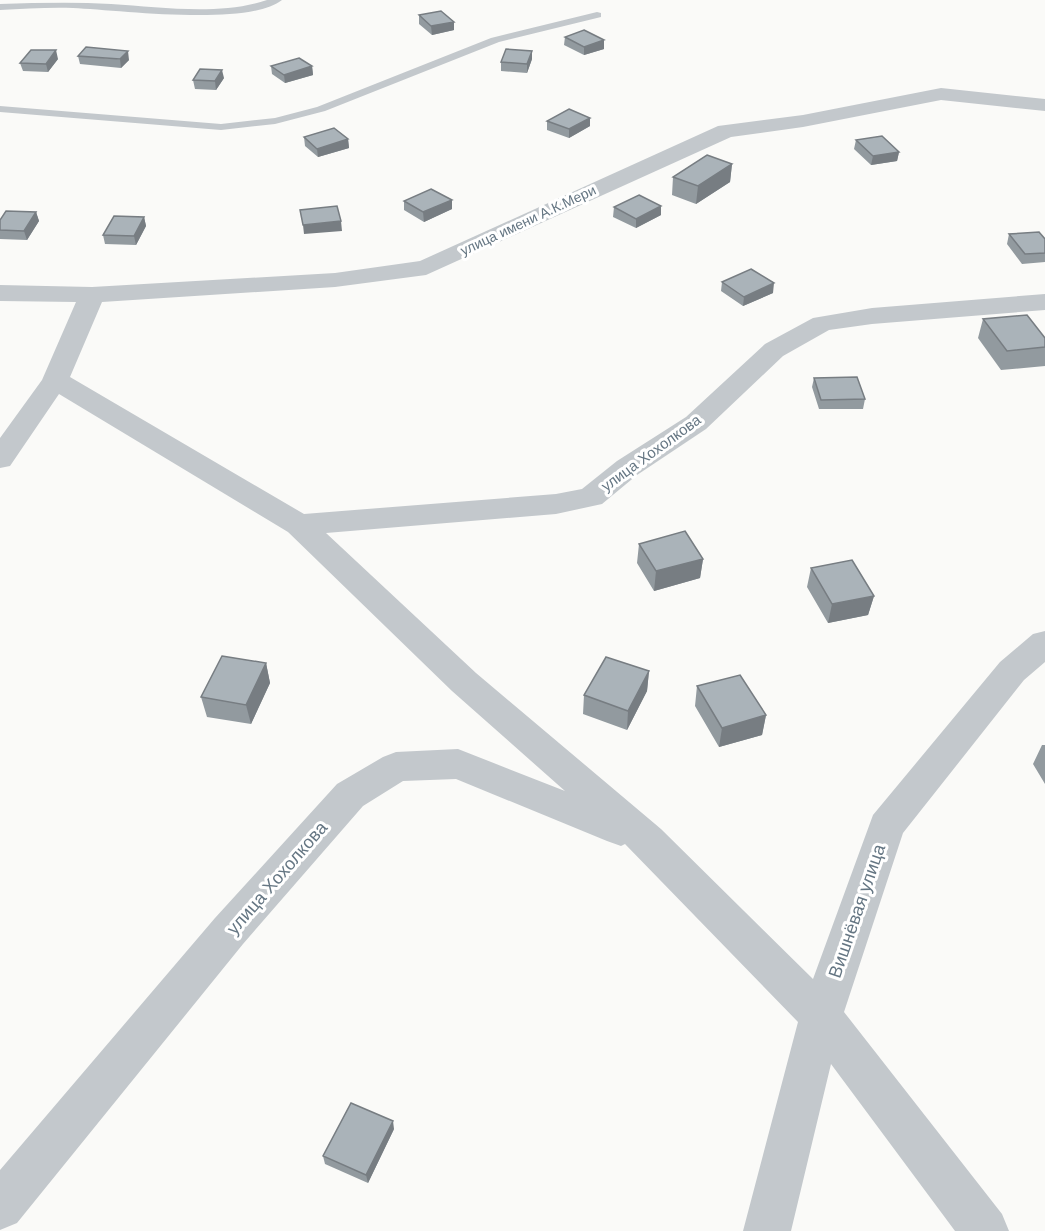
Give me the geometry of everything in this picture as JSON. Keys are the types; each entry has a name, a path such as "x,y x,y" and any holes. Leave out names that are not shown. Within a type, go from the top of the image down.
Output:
{"street":[{"name":"улица имени А.К.Мери","path":"0,293 92,295 335,279 426,268 726,131 803,121 941,94 1045,105"},
{"path":"0,459 55,380 92,295"},
{"name":"улица Хохолкова","path":"299,525 556,504 591,497 627,468 696,423 774,350 822,323 872,316 1045,302"},
{"path":"55,380 299,525 464,682 647,840 820,1016 985,1231"},
{"name":"Вишнёвая улица","path":"767,1231 820,1016 886,826 1012,671 1045,644"},
{"name":"улица Хохолкова","path":"0,1206 230,931 350,795 396,767 458,764 647,840"}],"lane":[{"path":"0,7 70,5 207,12 249,9 277,0"},
{"path":"0,109 221,127 275,121 321,109 495,40 597,15"}],"building":[{"path":"441,11 454,22 431,26 419,15"},
{"path":"584,30 604,40 584,47 565,37"},
{"path":"86,47 128,51 120,59 78,56"},
{"path":"506,49 532,51 527,64 501,62"},
{"path":"31,50 56,50 46,64 20,63"},
{"path":"299,58 312,66 284,75 271,66"},
{"path":"200,69 222,70 215,81 193,80"},
{"path":"569,109 590,118 569,129 547,121"},
{"path":"334,128 348,139 317,149 304,137"},
{"path":"882,136 899,152 873,156 856,140"},
{"path":"707,155 732,164 698,186 673,177"},
{"path":"431,189 452,200 423,212 404,201"},
{"path":"639,195 661,206 636,219 614,207"},
{"path":"337,206 341,221 303,225 300,210"},
{"path":"6,211 36,212 24,231 0,230 0,220"},
{"path":"114,216 144,217 134,236 103,235"},
{"path":"1039,232 1045,239 1045,253 1025,254 1009,234"},
{"path":"751,269 774,283 744,297 722,282"},
{"path":"1027,315 1045,338 1045,347 1007,351 983,319"},
{"path":"857,377 865,399 821,400 814,378"},
{"path":"685,531 703,559 656,571 639,544"},
{"path":"852,560 874,596 832,604 811,568"},
{"path":"222,656 266,663 246,705 201,697"},
{"path":"606,657 649,671 628,711 584,695"},
{"path":"740,675 766,715 722,728 697,686"},
{"path":"351,1103 393,1121 366,1175 323,1156"}]}
